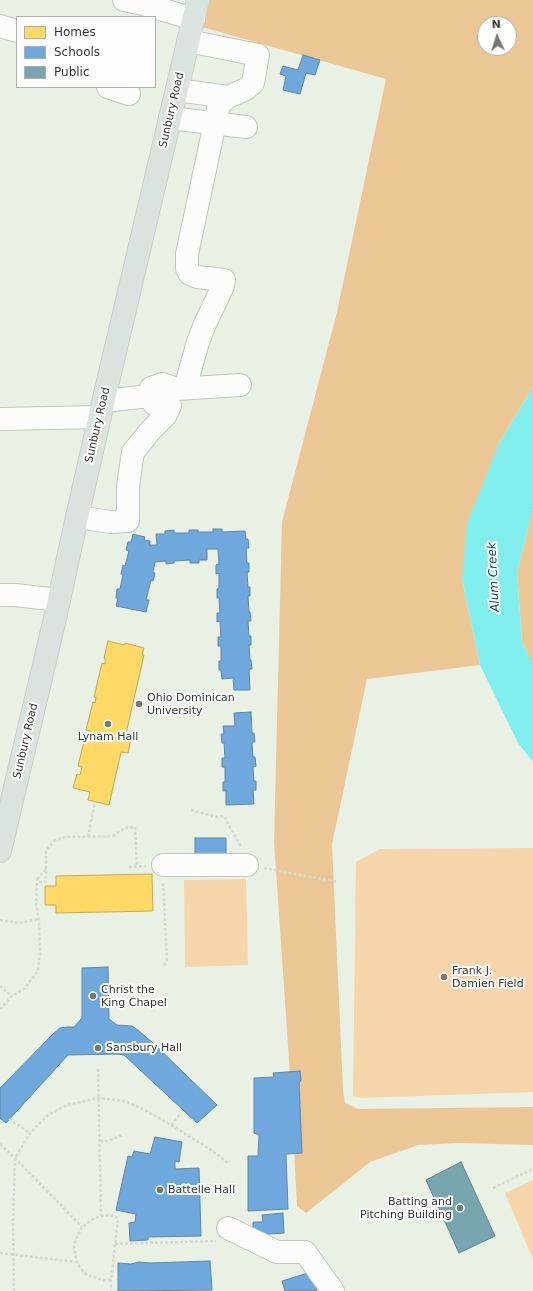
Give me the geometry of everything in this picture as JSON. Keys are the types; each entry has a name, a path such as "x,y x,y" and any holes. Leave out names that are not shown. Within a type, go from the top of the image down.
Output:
{"main road":[{"name":"Sunbury Road","path":"0,851 196,10"}],"street":[{"path":"124,0 143,4 196,10"},
{"path":"0,26 16,31"},
{"path":"77,517 112,522 128,521 128,486 134,452 151,430 166,416 177,394 205,324 223,286 224,280 197,277 190,274 187,269 186,254 219,104 228,97 246,89 253,83 258,55 188,41"},
{"path":"111,88 129,94"},
{"path":"177,90 228,97"},
{"path":"170,118 246,127"},
{"path":"0,419 102,409 149,396 151,388 162,384 177,394 240,385"},
{"path":"0,595 15,595 59,600"},
{"path":"162,866 247,865"},
{"path":"224,1235 277,1252 305,1252 334,1291"}],"path":[{"path":"88,837 95,802"},
{"path":"191,810 217,817 224,816 241,847 235,847"},
{"path":"37,879 42,883 46,881 46,850 54,841 65,837 113,836 125,828 135,827 137,866"},
{"path":"247,865 338,882"},
{"path":"162,866 167,959 164,966"},
{"path":"0,1009 12,996 25,988 38,971 40,953 39,919 36,906 37,879 46,869"},
{"path":"0,920 19,923 39,919"},
{"path":"0,986 12,996"},
{"path":"98,1069 101,1216"},
{"path":"14,1291 13,1211 15,1158 30,1133 48,1115 67,1105 99,1098 124,1101 141,1108 171,1125 211,1150 228,1163"},
{"path":"171,1125 181,1113"},
{"path":"9,1119 30,1133"},
{"path":"100,1141 108,1141 124,1134"},
{"path":"0,1144 82,1227"},
{"path":"492,1188 533,1169"},
{"path":"111,1280 103,1280 88,1275 81,1269 77,1262 74,1248 75,1241 82,1227 87,1222 101,1216 110,1215 118,1218 111,1291"},
{"path":"115,1244 224,1235"},
{"path":"0,1253 77,1262"}],"shaded area":[{"path":"208,0 533,0 533,387 499,443 462,579 480,665 367,679 332,844 343,1090 345,1103 358,1109 533,1107 533,1145 458,1143 418,1145 370,1162 306,1213 297,1206 290,1074 274,842 282,522 337,312 386,79 202,27"},
{"path":"533,508 533,663 522,643 517,572"},
{"name":"Frank J. Damien Field","path":"533,848 533,1092 359,1098 353,1096 356,862 380,849"},
{"path":"246,879 248,965 185,967 184,880"},
{"path":"533,1180 533,1260 505,1193"}],"water":[{"name":"Alum Creek","path":"533,387 533,508 517,572 522,643 533,663 533,762 518,743 480,665 462,579 467,523 499,443"}],"building: Homes":[{"name":"Lynam Hall","path":"108,641 124,645 125,643 144,648 142,655 144,655 125,738 131,739 128,753 121,752 109,805 88,800 90,792 73,788 77,774 80,775 82,767 78,766 85,737 89,738 90,731 86,730 93,702 95,703 96,697 94,697 102,663 105,664 104,658"},
{"path":"152,874 153,911 56,913 56,905 45,905 45,886 56,886 56,876"}],"building: Schools":[{"path":"303,55 320,60 315,75 306,73 300,94 283,90 286,76 280,74 283,66 298,70"},
{"path":"213,529 222,529 222,532 245,531 246,539 248,539 249,548 246,548 247,563 249,563 249,572 247,572 248,587 250,587 250,596 248,596 251,621 248,621 249,636 251,636 251,645 249,645 252,669 249,669 250,690 234,690 233,678 222,679 221,670 219,670 219,661 221,661 221,646 218,646 218,637 221,637 220,621 217,622 217,613 220,613 219,598 217,598 219,573 216,574 216,565 219,564 218,549 207,549 207,560 199,560 199,563 190,563 190,560 174,561 174,563 166,564 166,561 155,562 153,572 155,573 153,581 151,580 146,600 149,600 146,612 116,606 118,598 116,598 117,589 120,589 123,575 121,574 123,565 125,566 129,551 126,550 128,542 131,542 133,534 145,537 144,540 150,541 150,545 157,545 156,534 165,534 165,531 174,530 174,533 189,533 189,530 198,530 198,532 213,532"},
{"path":"251,712 252,733 254,733 255,742 252,742 253,757 255,757 256,766 253,767 254,781 256,781 256,790 253,790 254,804 226,805 226,791 223,791 223,782 225,782 225,767 222,767 222,758 225,758 224,743 222,743 221,734 224,734 223,726 235,726 234,713"},
{"path":"195,838 226,838 226,856 195,857"},
{"name":"Sansbury Hall","path":"108,967 109,1019 117,1025 132,1026 139,1031 217,1105 197,1123 124,1055 68,1055 6,1123 0,1118 0,1088 54,1033 60,1028 74,1027 82,1018 82,968"},
{"path":"300,1071 301,1080 299,1083 302,1153 286,1154 288,1209 248,1211 248,1156 258,1156 259,1135 254,1133 254,1078 274,1077 273,1073"},
{"name":"Battelle Hall","path":"155,1137 182,1142 179,1162 175,1161 175,1169 199,1168 201,1236 148,1237 148,1240 130,1241 129,1223 135,1222 136,1214 116,1210 128,1156 132,1157 134,1151 150,1154"},
{"path":"283,1213 284,1233 253,1235 253,1222 263,1222 262,1215"},
{"path":"210,1261 212,1290 118,1291 118,1263 131,1264 139,1262"},
{"path":"311,1272 317,1291 285,1291 282,1281"}],"building: Public":[{"name":"Batting and Pitching Building","path":"461,1162 495,1236 459,1253 426,1180"}],"place":[{"name":"Ohio Dominican University","path":"139,704"},
{"name":"Lynam Hall","path":"108,724"},
{"name":"Frank J. Damien Field","path":"444,977"},
{"name":"Christ the King Chapel","path":"93,996"},
{"name":"Sansbury Hall","path":"98,1048"},
{"name":"Battelle Hall","path":"160,1190"},
{"name":"Batting and Pitching Building","path":"460,1208"}]}
